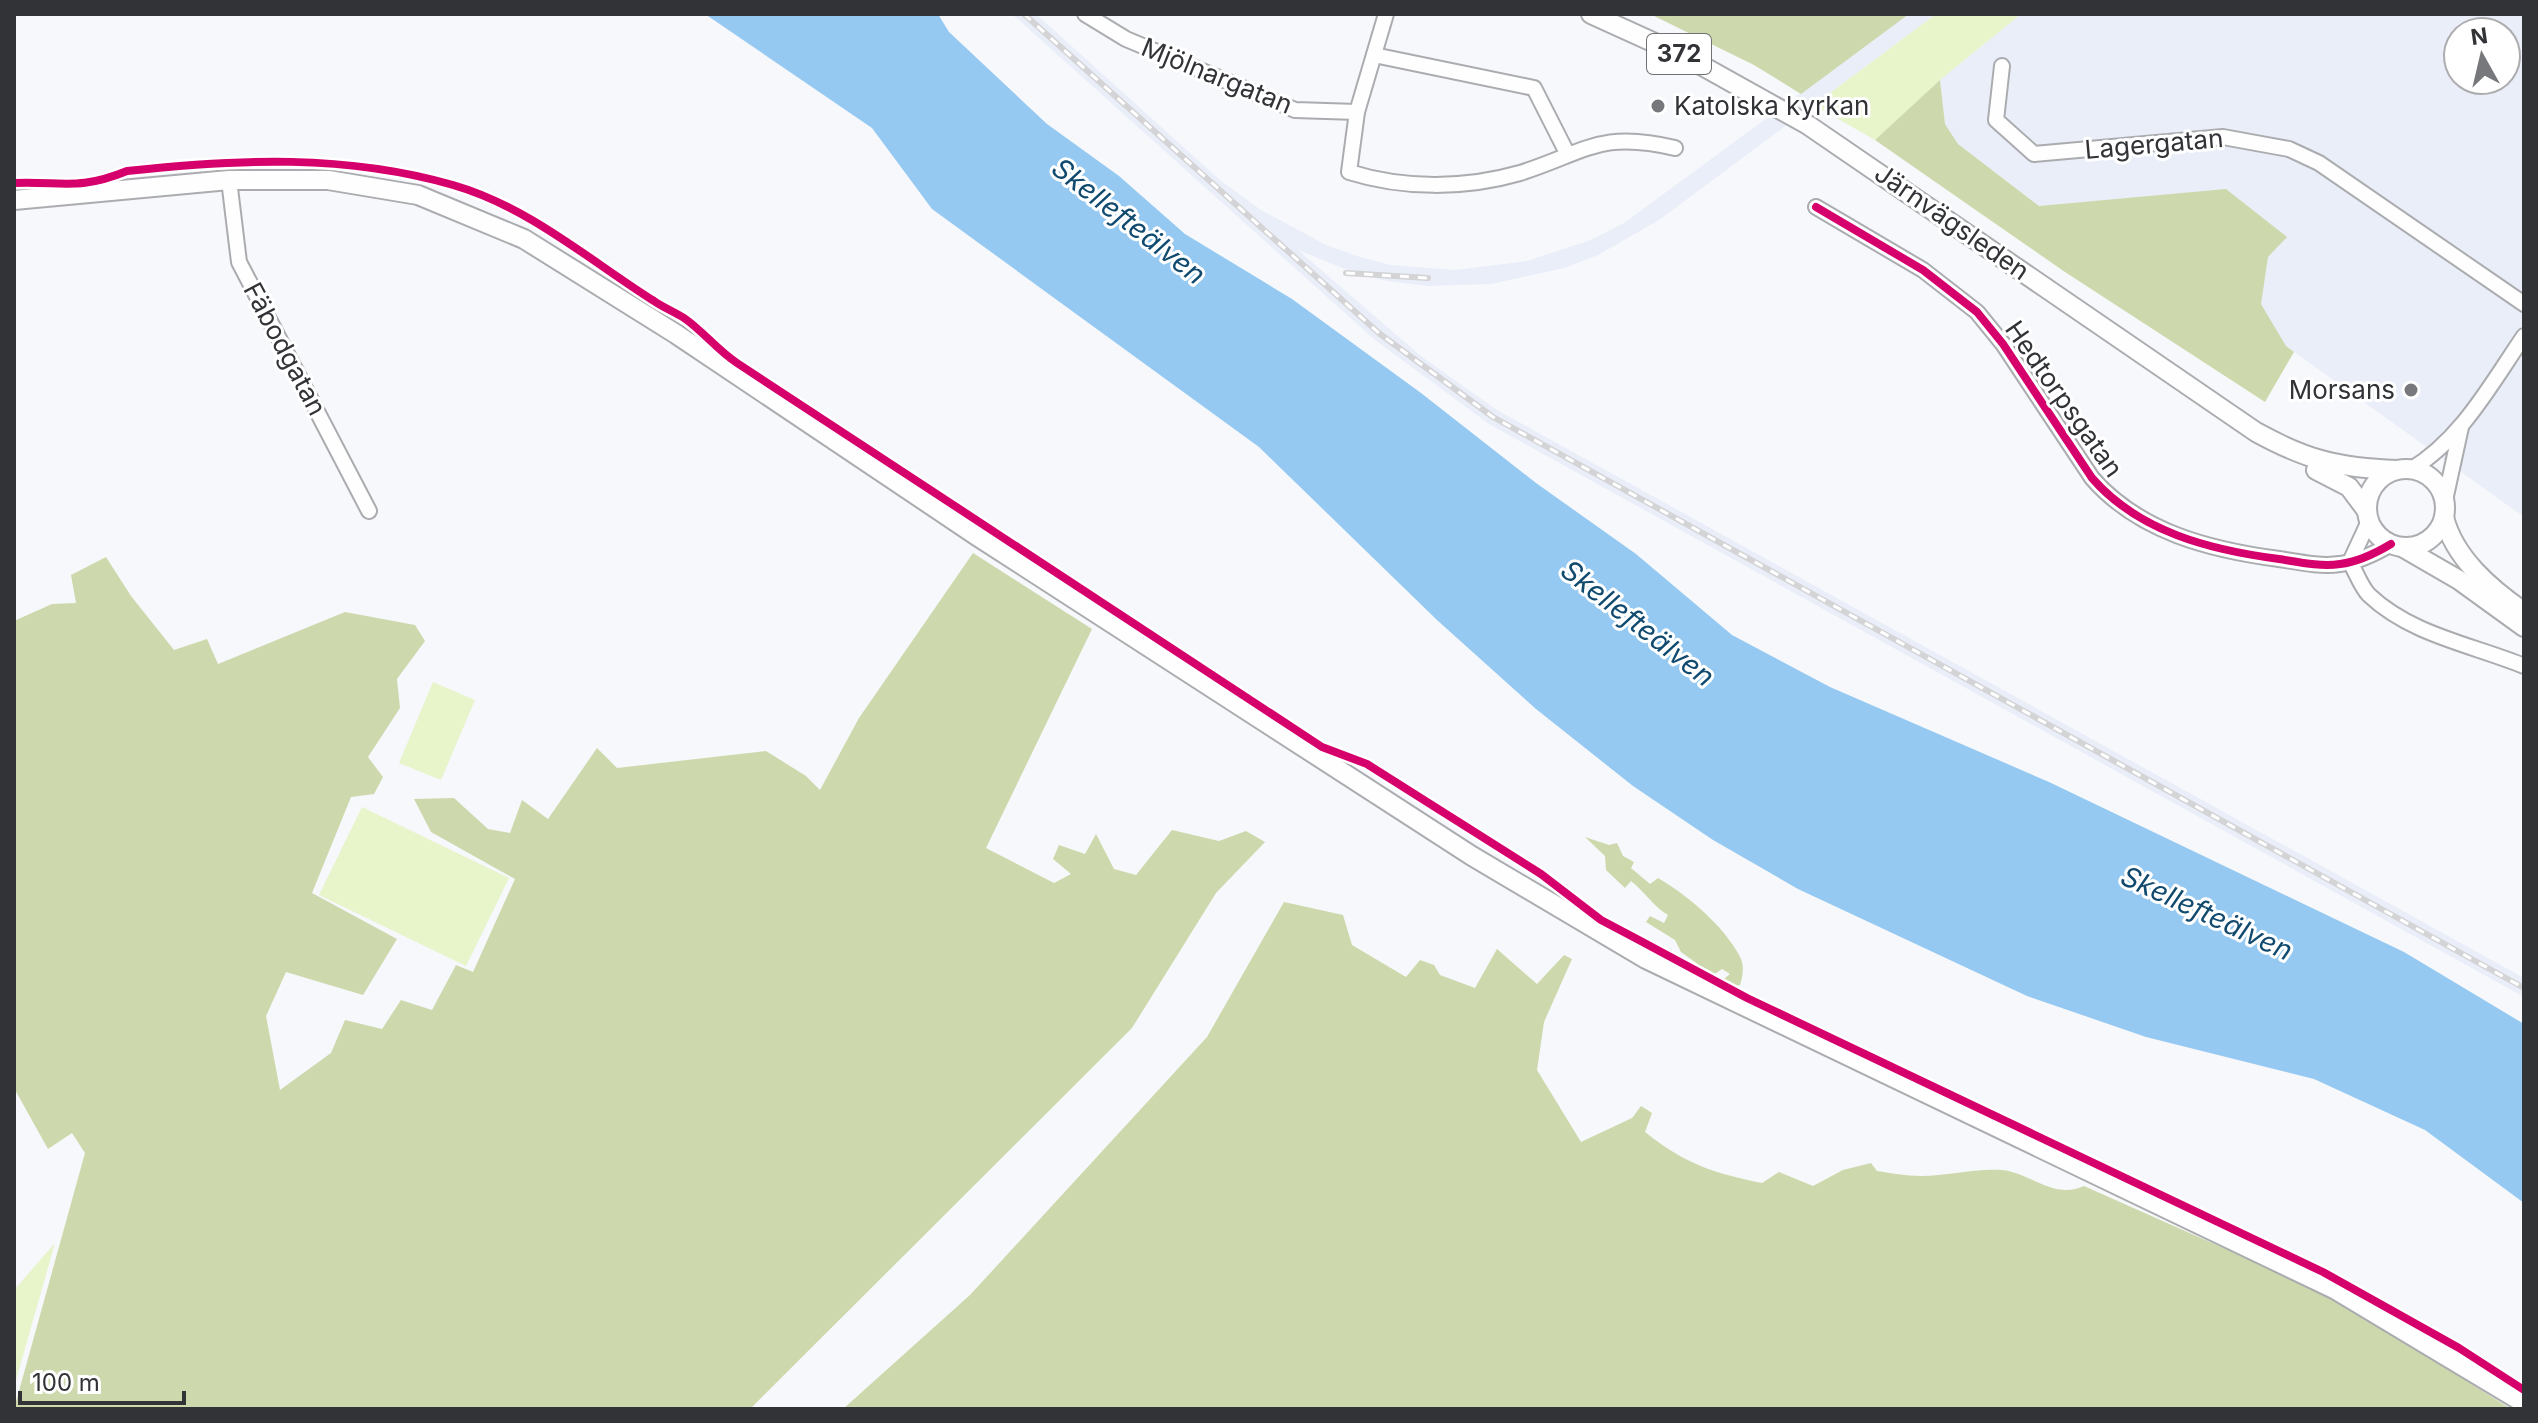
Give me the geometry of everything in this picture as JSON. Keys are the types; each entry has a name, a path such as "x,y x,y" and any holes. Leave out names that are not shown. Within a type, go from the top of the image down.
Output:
{"main road":[{"name":"Järnvägsleden","path":"1591,14 1658,43 1808,125 2205,398 2299,456 2314,469 2349,487 2368,516"},
{"path":"14,200 229,180 328,180 418,195 524,239 676,334 977,536 1455,845 1646,959 2336,1290 2524,1403"},
{"name":"Järnvägsleden","path":"2299,456 2338,467 2404,470"},
{"path":"2524,612 2489,584 2452,541 2434,481 2404,470 2379,480 2372,489 2368,516 2381,538 2459,580 2524,627"},
{"path":"2396,545 2413,546 2432,536 2444,511"}],"street":[{"name":"Mjölnargatan","path":"1085,14 1126,39 1295,110 1357,112"},
{"path":"1386,14 1357,112 1349,172 1395,184 1459,182 1518,173 1604,142 1628,141 1675,148"},
{"path":"1374,55 1534,88 1567,153"},
{"name":"Lagergatan","path":"2002,66 2004,78 1996,120 2034,154 2223,137 2289,149 2319,163 2524,304"},
{"name":"Fäbodgatan","path":"229,180 239,262 369,511"},
{"name":"Hedtorpsgatan","path":"1816,207 1923,270 1968,303 2003,344 2092,478 2121,505 2169,532 2216,550 2292,561 2350,562"},
{"path":"2404,470 2428,459 2461,427 2524,336"},
{"path":"2444,511 2461,427"},
{"path":"2350,562 2368,516"},
{"path":"2350,562 2396,545"},
{"path":"2350,562 2368,594 2401,616 2437,637 2524,666"}],"shaded area":[{"path":"1012,14 1036,14 1221,181 1261,210 1326,245 1360,257 1390,265 1455,270 1527,261 1591,240 1624,223 1909,14 1936,14 1659,220 1598,255 1564,268 1491,284 1427,286 1355,273 1298,250 1422,357 1497,410 2524,978 2524,997 1489,424 1375,340"},
{"path":"2021,14 2524,14 2524,517 2286,346 2260,304 2268,257 2226,190 2039,206 1958,144 1945,124 1940,80"}],"green space":[{"path":"1650,14 1909,14 1801,94 1754,65"},
{"path":"1936,14 2021,14 1940,80 1875,140 1814,105"},
{"path":"1940,80 1945,124 1958,144 2039,206 2226,189 2287,237 2268,257 2261,304 2286,346 2294,352 2265,402 2065,272 1875,140"},
{"path":"973,553 1092,629 986,848 1054,883 1071,874 1053,859 1059,845 1085,854 1096,834 1114,869 1136,875 1172,830 1219,841 1246,831 1265,842 1216,893 1132,1028 750,1409 14,1409 85,1153 72,1133 48,1149 14,1088 14,621 52,604 76,603 71,575 106,557 131,596 174,650 207,639 218,664 345,612 415,625 425,641 397,679 400,708 368,757 383,777 374,794 351,797 312,893 397,939 363,995 286,972 266,1016 280,1090 331,1053 345,1020 382,1029 401,1000 432,1010 456,965 473,972 515,879 431,832 414,799 454,798 488,829 510,833 522,800 548,819 597,748 617,768 766,751 806,776 820,790 859,718"},
{"path":"433,682 475,700 441,780 399,763"},
{"path":"362,807 509,878 466,966 319,895"},
{"path":"1585,837 1609,845 1617,843 1623,856 1634,862 1631,868 1650,884 1658,878 1703,911 1724,933 1741,959 1743,970 1740,985 1733,987 1724,979 1730,974 1722,969 1713,975 1681,952 1675,940 1646,922 1650,916 1664,923 1668,915 1631,881 1625,888 1606,870 1605,856"},
{"path":"1284,902 1343,915 1352,945 1406,977 1420,960 1434,965 1440,975 1475,988 1497,949 1537,984 1564,955 1572,959 1544,1022 1537,1070 1581,1142 1632,1118 1641,1106 1652,1113 1645,1132 1673,1152 1714,1171 1762,1183 1779,1172 1813,1186 1843,1170 1871,1163 1877,1171 1904,1175 2002,1170 2063,1190 2084,1186 2329,1295 2511,1409 843,1409 970,1295 1207,1037"},
{"path":"55,1243 14,1387 14,1290"}],"water":[{"name":"Skellefteälven","path":"705,14 938,14 949,32 1047,124 1119,176 1185,234 1292,299 1421,393 1536,483 1636,554 1732,635 1830,687 2049,782 2404,952 2524,1024 2524,1203 2425,1130 2314,1079 2146,1037 2027,996 1798,889 1713,840 1633,786 1536,709 1437,620 1259,447 932,209 872,128"}],"railway":[{"path":"1024,14 1380,334 1493,417 2524,988"},
{"path":"1346,273 1428,278"}],"cycle path":[{"path":"14,183 70,184 95,181 127,171 210,164 291,162 372,168 413,175 453,185 507,207 558,236 684,318 737,363 1322,747 1367,764 1541,874 1601,920 1747,998 2323,1272 2459,1348 2524,1390"},
{"path":"1816,207 1923,270 1977,312 2003,344 2092,478 2131,512 2154,525 2202,544 2310,564 2346,563 2391,544"}],"place":[{"name":"Katolska kyrkan","path":"1658,106"},
{"name":"Morsans","path":"2411,390"}]}
